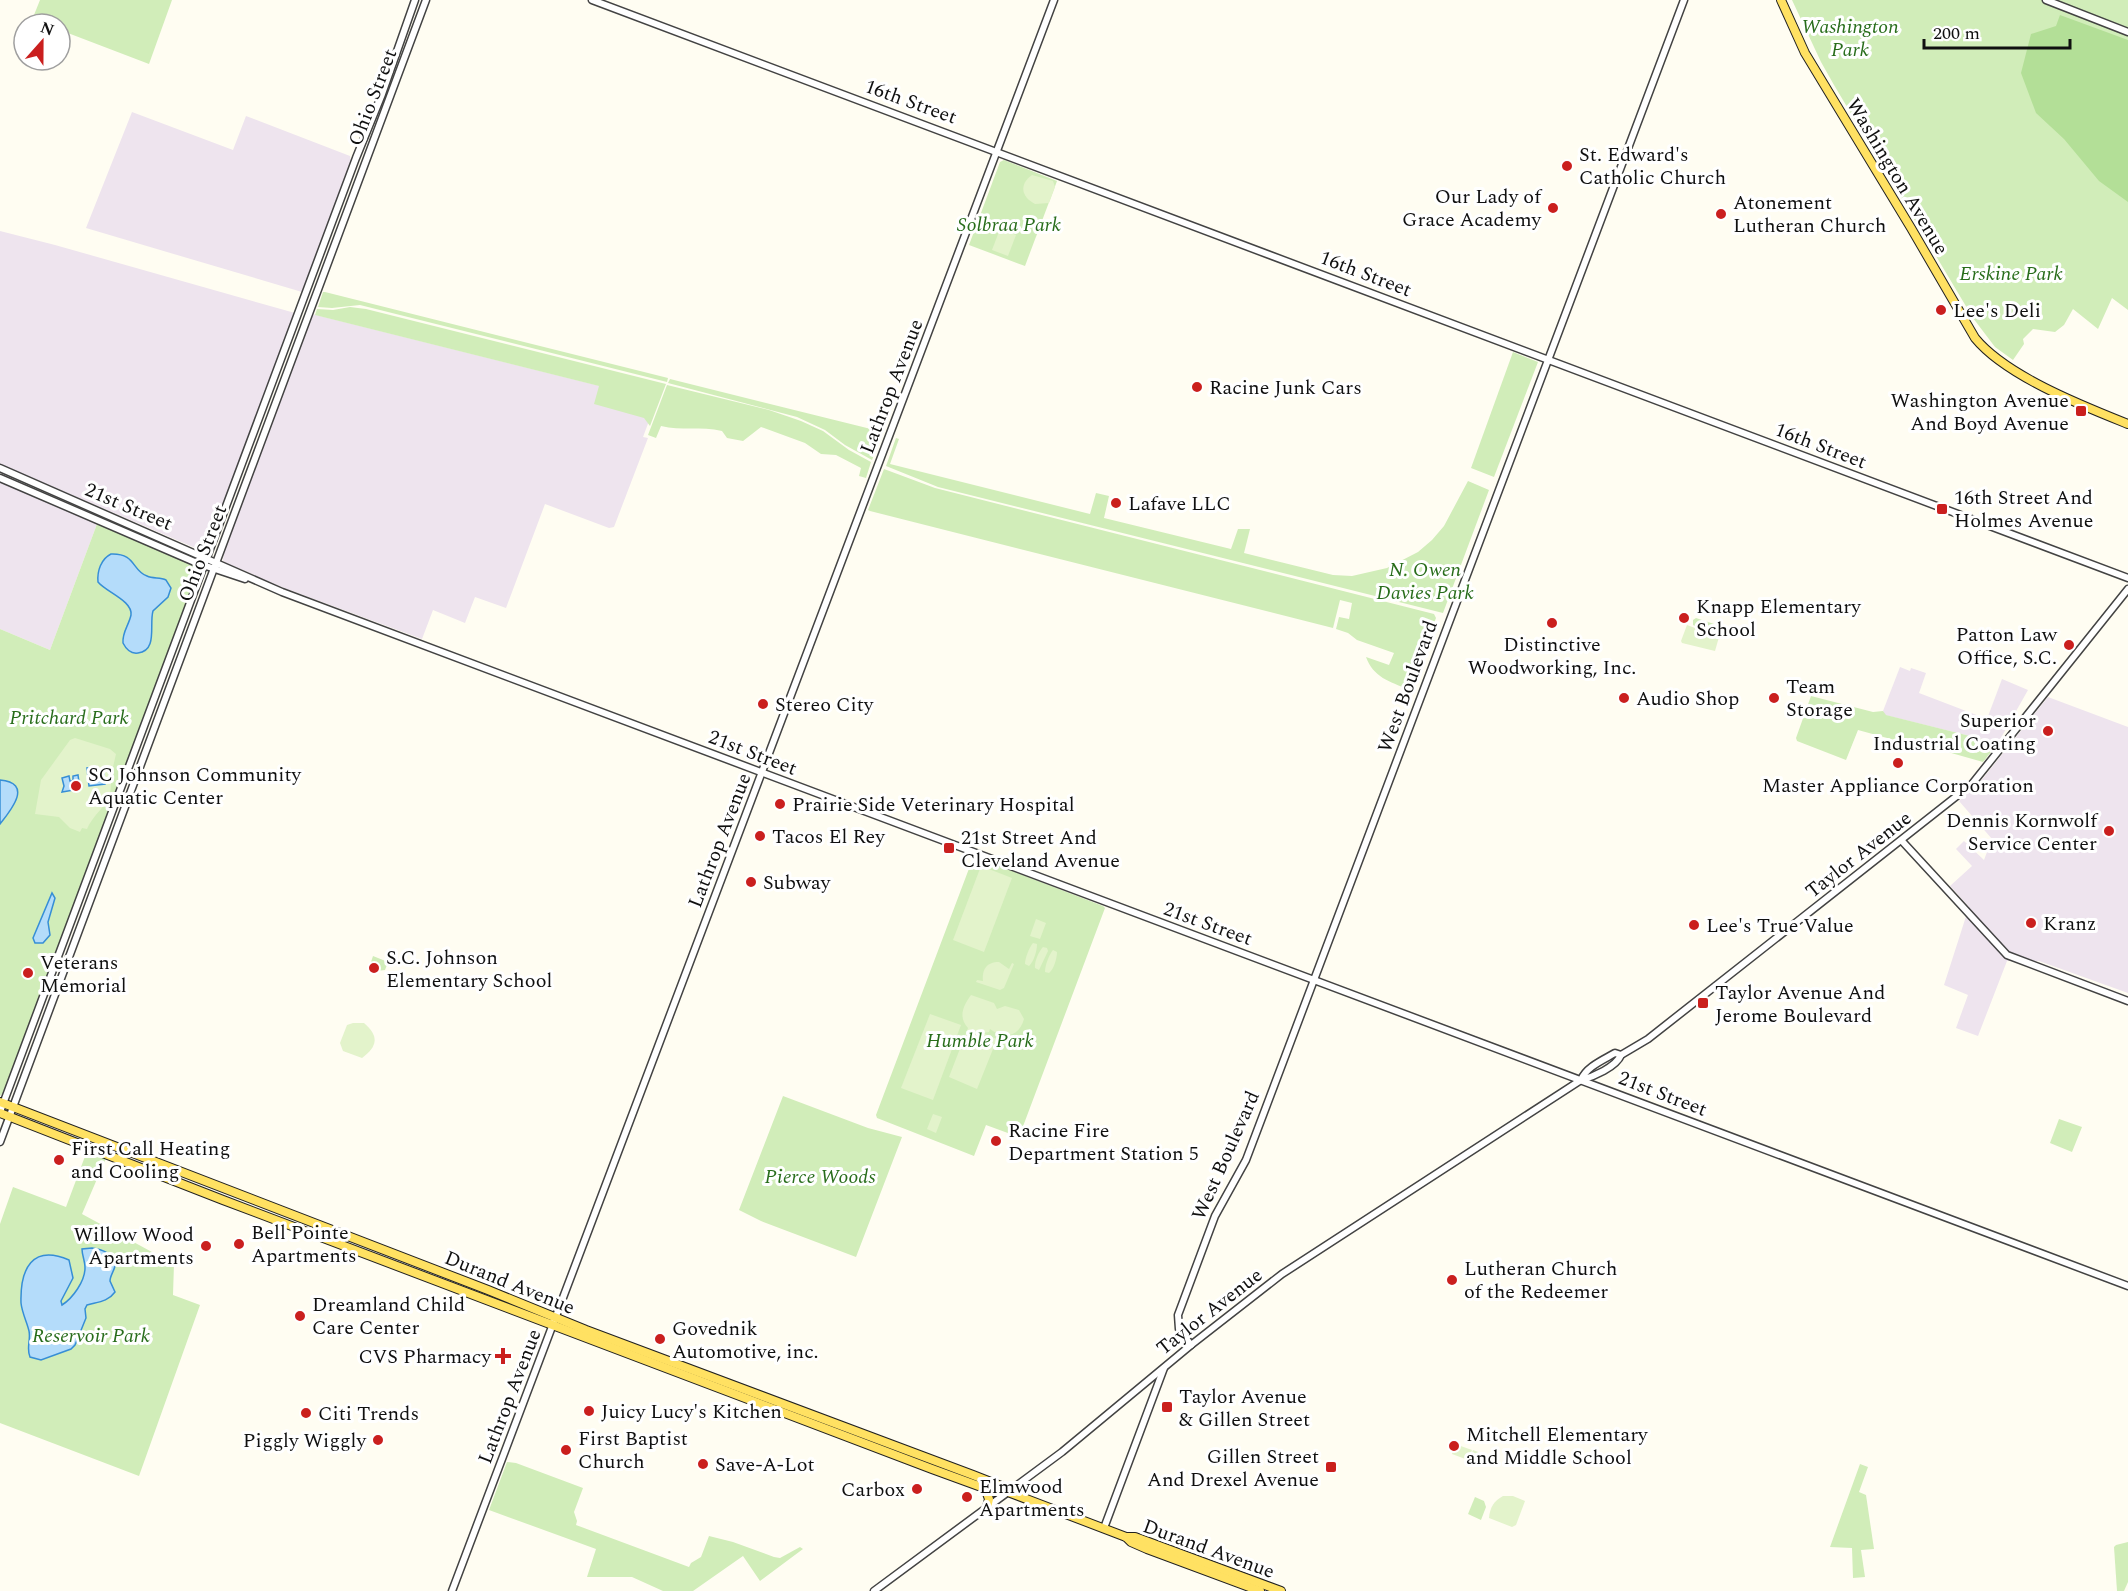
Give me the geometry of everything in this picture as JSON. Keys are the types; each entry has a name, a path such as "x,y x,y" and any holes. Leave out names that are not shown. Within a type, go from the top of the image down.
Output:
{"main road":[{"name":"Washington Avenue","path":"1781,0 1809,60 1975,338 1990,353 2014,370 2076,404 2128,424"},
{"name":"Durand Avenue","path":"2,1102 488,1290 555,1322 995,1492 1008,1492"},
{"name":"Durand Avenue","path":"0,1113 471,1294 555,1322 980,1478 1001,1486 1008,1492 1126,1537 1135,1537 1281,1591"},
{"path":"471,1294 488,1290"},
{"path":"985,1488 989,1499 987,1508"},
{"name":"Durand Avenue","path":"1126,1537 1131,1542 1147,1549 1260,1591"}],"street":[{"name":"Ohio Street","path":"0,1113 2,1102 416,0"},
{"name":"Ohio Street","path":"0,1142 426,0"},
{"name":"16th Street","path":"592,0 2128,578"},
{"name":"Lathrop Avenue","path":"452,1591 1054,0"},
{"name":"West Boulevard","path":"1191,1345 1178,1327 1180,1308 1215,1216 1246,1160 1684,0"},
{"path":"2046,0 2128,32"},
{"path":"281,362 290,366"},
{"path":"248,450 258,453"},
{"name":"21st Street","path":"0,468 208,558 215,566"},
{"name":"21st Street","path":"0,478 205,566 215,566 2128,1286"},
{"name":"Taylor Avenue","path":"874,1591 1062,1452 1191,1345 1282,1274 1581,1080 1589,1078 1618,1061 1621,1055 1648,1040 1902,841 1972,784 2128,589"},
{"path":"1902,841 2007,955 2128,1001"},
{"path":"1104,1528 1164,1367"}],"shaded area":[{"path":"132,112 233,150 246,116 350,156 351,162 302,292 86,228"},
{"path":"0,231 295,313 206,548 200,550 0,464"},
{"path":"312,314 600,386 598,392 655,405 643,437 648,438 614,527 609,528 545,504 506,608 475,597 465,623 433,610 422,639 284,588 224,562 224,552"},
{"path":"0,482 97,524 50,650 0,629"},
{"path":"1900,667 1926,673 1919,693 1987,719 2002,679 2028,690 1998,743 1885,715 1883,711"},
{"path":"2048,697 2128,727 2128,993 2039,961 2007,961 1978,1036 1956,1028 1968,995 1944,985 1969,907 1950,886 1972,866 1956,849 1964,841 1984,860 1992,839 1959,801 1976,787"}],"green space":[{"path":"40,0 172,0 149,64 72,35 72,12 35,12"},
{"path":"1792,0 2128,0 2128,310 2112,298 2098,329 2073,309 2064,325 2055,332 2033,329 2023,339 2024,344 2013,360 1995,347 1973,318 1834,85"},
{"path":"2060,15 2128,40 2128,202 2099,181 2064,139 2036,113 2021,73 2031,34 2056,26"},
{"name":"Solbraa Park","path":"1004,160 1057,181 1025,266 969,245 1000,162"},
{"path":"1032,175 1053,181 1055,187 1049,203 1035,204 1024,194 1025,182"},
{"path":"1000,229 1016,235 1008,256 992,250"},
{"path":"323,292 668,378 667,382 360,305 318,307"},
{"path":"350,307 366,309 666,384 650,426 644,418 594,404 599,386 315,315 317,309 333,310"},
{"path":"1513,352 1538,362 1494,477 1471,468"},
{"path":"670,379 883,432 872,460 845,445 825,430 797,417 668,383"},
{"path":"667,385 769,410 823,431 849,450 871,462 866,478 859,476 861,468 836,455 821,454 805,443 761,427 743,441 727,438 722,431 661,426 656,438 648,435"},
{"name":"N. Owen Davies Park","path":"896,438 899,439 890,464 1090,514 1096,493 1109,496 1104,518 1231,549 1238,529 1250,529 1244,553 1333,575 1352,576 1387,568 1418,552 1444,526 1468,481 1489,490 1443,613 938,487 886,466"},
{"path":"884,469 935,488 1434,614 1436,618 1408,689 1378,674 1366,657 1389,665 1394,653 1357,640 1348,633 1336,629 1339,617 1349,619 1352,603 1340,600 1333,628 870,511 868,510"},
{"name":"Pritchard Park","path":"97,524 199,568 4,1092 0,1096 0,629 50,650"},
{"path":"1696,618 1714,624 1712,631 1706,632 1693,625 1693,620"},
{"path":"1687,625 1719,637 1715,651 1682,643"},
{"path":"1811,696 1873,712 1883,711 1886,715 1998,743 1983,762 1858,730 1846,760 1797,741 1796,738"},
{"name":"SC Johnson Community Aquatic Center","path":"75,738 110,749 116,754 110,772 111,783 108,799 87,829 82,828 80,832 70,828 59,817 35,814 41,780 70,740"},
{"name":"Humble Park","path":"976,857 1105,908 1019,1137 986,1125 974,1156 877,1118 876,1115 973,858"},
{"path":"981,866 1012,878 984,952 953,940"},
{"path":"1036,919 1046,923 1040,939 1030,936"},
{"path":"1033,943 1037,944 1036,950 1029,966 1025,962"},
{"path":"1043,947 1048,951 1039,970 1035,968 1035,963"},
{"path":"1053,950 1057,952 1055,963 1049,973 1045,972 1048,960"},
{"path":"373,956 388,962 385,970 377,971 370,965"},
{"path":"999,962 1009,969 1012,963 1014,964 1004,988 1000,990 976,982 977,980 983,981 983,973 988,965"},
{"path":"971,995 994,1003 997,1009 1005,1006 1019,1010 1024,1019 1019,1030 1010,1035 1001,1035 990,1029 989,1032 982,1033 997,1039 977,1089 949,1077 968,1028 962,1016"},
{"path":"930,1014 961,1025 933,1100 901,1088"},
{"path":"364,1023 374,1037 374,1045 362,1058 343,1051 340,1043 347,1025"},
{"name":"Pierce Woods","path":"783,1096 868,1128 902,1137 856,1257 761,1221 739,1210"},
{"path":"933,1114 942,1117 936,1133 927,1129"},
{"path":"2059,1119 2082,1127 2072,1152 2050,1143"},
{"name":"Reservoir Park","path":"87,1151 106,1158 82,1214 174,1264 173,1295 200,1305 139,1476 0,1423 0,1224 13,1187 66,1207"},
{"path":"1455,1444 1472,1450 1468,1460 1452,1454"},
{"path":"1473,1450 1491,1457 1487,1467 1469,1461"},
{"path":"507,1462 516,1463 583,1488 574,1512 576,1525 689,1567 701,1557 709,1536 780,1558 800,1547 803,1549 760,1581 743,1556 693,1591 663,1591 632,1577 587,1577 596,1549 489,1510"},
{"path":"1860,1464 1868,1467 1859,1492 1866,1495 1874,1549 1861,1550 1865,1577 1853,1578 1852,1548 1830,1547"},
{"path":"1503,1496 1513,1496 1525,1501 1516,1525 1512,1527 1489,1518 1493,1505"},
{"path":"1475,1497 1484,1501 1486,1507 1481,1520 1468,1514"},
{"path":"2128,1542 2128,1582 2124,1591 2117,1591 2114,1547"}],"water":[{"path":"111,554 125,556 142,574 166,580 171,588 168,597 153,611 152,636 148,647 138,653 129,651 123,643 131,615 128,605 98,582 100,566"},
{"path":"97,767 98,773 104,773 105,784 89,786 87,768"},
{"path":"78,775 80,789 62,792 64,786 62,778 69,776 70,781 73,781 73,776"},
{"path":"0,780 10,782 16,786 18,791 14,804 0,824"},
{"path":"52,893 55,898 48,922 50,935 43,943 35,943 33,938"},
{"path":"92,1248 103,1251 113,1258 115,1266 110,1281 115,1292 106,1300 87,1305 86,1318 75,1345 71,1349 41,1360 30,1357 29,1331 21,1303 26,1270 37,1258 46,1255 69,1260 73,1278 61,1301 62,1305 81,1284 85,1268 82,1249"}],"place":[{"name":"St. Edward's Catholic Church","path":"1567,166"},
{"name":"Our Lady of Grace Academy","path":"1553,208"},
{"name":"Atonement Lutheran Church","path":"1721,214"},
{"name":"Lee's Deli","path":"1941,310"},
{"name":"Racine Junk Cars","path":"1197,387"},
{"name":"Washington Avenue And Boyd Avenue","path":"2081,411"},
{"name":"Lafave LLC","path":"1116,503"},
{"name":"16th Street And Holmes Avenue","path":"1942,509"},
{"name":"Knapp Elementary School","path":"1684,618"},
{"name":"Distinctive Woodworking, Inc.","path":"1552,623"},
{"name":"Patton Law Office, S.C.","path":"2069,645"},
{"name":"Audio Shop","path":"1624,698"},
{"name":"Team Storage","path":"1774,698"},
{"name":"Stereo City","path":"763,704"},
{"name":"Superior Industrial Coating","path":"2048,731"},
{"name":"Master Appliance Corporation","path":"1898,763"},
{"name":"SC Johnson Community Aquatic Center","path":"76,786"},
{"name":"Prairie Side Veterinary Hospital","path":"780,804"},
{"name":"Dennis Kornwolf Service Center","path":"2109,831"},
{"name":"Tacos El Rey","path":"760,836"},
{"name":"21st Street And Cleveland Avenue","path":"949,848"},
{"name":"Subway","path":"751,882"},
{"name":"Kranz","path":"2031,923"},
{"name":"Lee's True Value","path":"1694,925"},
{"name":"S.C. Johnson Elementary School","path":"374,968"},
{"name":"Veterans Memorial","path":"28,973"},
{"name":"Taylor Avenue And Jerome Boulevard","path":"1703,1003"},
{"name":"Racine Fire Department Station 5","path":"996,1141"},
{"name":"First Call Heating and Cooling","path":"59,1160"},
{"name":"Bell Pointe Apartments","path":"239,1244"},
{"name":"Willow Wood Apartments","path":"206,1246"},
{"name":"Lutheran Church of the Redeemer","path":"1452,1280"},
{"name":"Dreamland Child Care Center","path":"300,1316"},
{"name":"Govednik Automotive, inc.","path":"660,1339"},
{"name":"CVS Pharmacy","path":"503,1356"},
{"name":"Taylor Avenue & Gillen Street","path":"1167,1407"},
{"name":"Juicy Lucy's Kitchen","path":"589,1411"},
{"name":"Citi Trends","path":"306,1413"},
{"name":"Piggly Wiggly","path":"378,1440"},
{"name":"Mitchell Elementary and Middle School","path":"1454,1446"},
{"name":"First Baptist Church","path":"566,1450"},
{"name":"Save-A-Lot","path":"703,1464"},
{"name":"Gillen Street And Drexel Avenue","path":"1331,1467"},
{"name":"Carbox","path":"917,1489"},
{"name":"Elmwood Apartments","path":"967,1497"}],"park label":[{"name":"Washington Park","path":"1850,38"},
{"name":"Erskine Park","path":"2011,273"}]}
